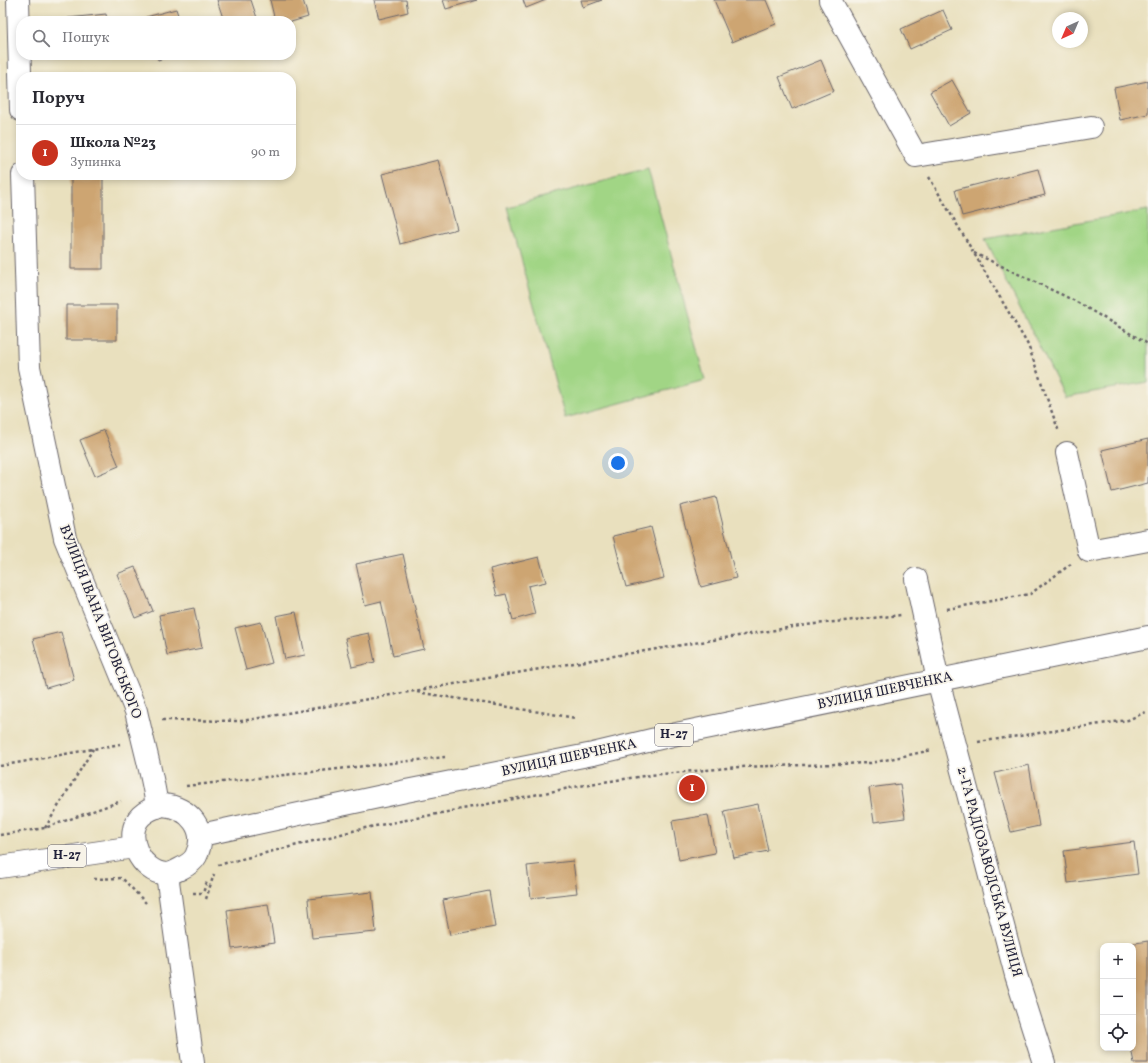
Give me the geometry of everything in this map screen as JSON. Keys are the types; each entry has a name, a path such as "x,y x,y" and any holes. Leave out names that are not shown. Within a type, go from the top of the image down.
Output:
{"main road":[{"path":"18,0 18,16"},
{"path":"830,0 916,156 1091,127"},
{"path":"20,60 20,72"},
{"name":"ВУЛИЦЯ ІВАНА ВИГОВСЬКОГО","path":"23,180 29,367 65,538 136,711 156,798"},
{"path":"1067,453 1089,551 1148,540"},
{"name":"2-ГА РАДІОЗАВОДСЬКА ВУЛИЦЯ","path":"916,579 938,680 1016,975 1044,1063"},
{"name":"ВУЛИЦЯ ШЕВЧЕНКА","path":"201,835 414,789 593,754 681,733 1148,637"},
{"path":"156,798 163,805 173,806 184,811 193,819 201,835 196,858 187,866 167,874 158,873 149,867 139,856 134,847 133,836 135,826 156,798"},
{"name":"Н-27","path":"0,867 134,847"},
{"path":"167,874 193,1063"}],"path":[{"path":"916,156 1028,345 1067,453"},
{"path":"973,252 1075,302 1148,344"},
{"path":"0,766 93,749 140,730 242,721 620,655 806,625 924,613 1030,594 1089,551"},
{"path":"414,691 576,718"},
{"path":"216,866 365,828 590,784 650,775 739,767 871,763 956,745 1128,720 1148,711"},
{"path":"45,828 93,749"},
{"path":"0,835 45,828 156,798 447,757"},
{"path":"206,899 214,872"},
{"path":"92,879 122,878 146,902"}],"green space":[{"path":"648,169 705,380 565,418 507,207"},
{"path":"1148,210 1148,382 1065,397 985,239"}],"building":[{"path":"217,0 251,0 256,16 222,16"},
{"path":"270,0 303,0 308,17 296,21 296,16 274,16"},
{"path":"374,0 406,0 408,12 379,19"},
{"path":"443,0 477,0 446,9"},
{"path":"523,0 546,0 526,8"},
{"path":"581,0 602,0 583,7"},
{"path":"714,0 766,0 776,24 732,42"},
{"path":"176,9 178,16 150,16"},
{"path":"943,10 952,30 910,49 901,29"},
{"path":"106,14 106,16 87,16"},
{"path":"821,60 834,91 792,109 779,77"},
{"path":"952,80 971,113 949,126 930,92"},
{"path":"1148,81 1148,114 1120,120 1114,88"},
{"path":"438,160 457,229 400,244 382,174"},
{"path":"1038,169 1045,195 962,216 955,190"},
{"path":"71,180 103,180 103,269 71,269"},
{"path":"66,305 117,305 117,340 66,340"},
{"path":"104,430 119,466 95,476 80,440"},
{"path":"1148,439 1148,483 1112,492 1102,450"},
{"path":"716,497 736,578 701,587 680,506"},
{"path":"651,527 664,578 626,587 613,536"},
{"path":"403,554 424,649 393,656 381,601 365,605 356,564"},
{"path":"539,557 546,582 528,586 535,614 513,620 506,594 497,596 490,569"},
{"path":"135,567 153,611 135,618 117,574"},
{"path":"194,608 202,648 167,655 159,615"},
{"path":"296,612 305,655 285,659 276,616"},
{"path":"261,622 272,663 246,670 235,628"},
{"path":"61,632 74,680 46,688 33,639"},
{"path":"369,633 375,662 352,667 345,638"},
{"path":"1029,765 1039,826 1011,832 995,773"},
{"path":"900,784 905,818 874,822 869,788"},
{"path":"758,804 768,851 734,858 724,811"},
{"path":"708,815 715,853 679,860 672,821"},
{"path":"1134,842 1138,874 1068,883 1064,851"},
{"path":"573,861 577,893 531,898 527,866"},
{"path":"489,891 495,927 450,935 443,900"},
{"path":"372,892 376,932 312,938 308,899"},
{"path":"268,904 274,943 232,949 227,910"},
{"path":"1148,941 1148,1063 1134,1063 1132,1051 1136,1051 1136,943"}],"place":[{"name":"Школа №23","path":"692,788"}]}
